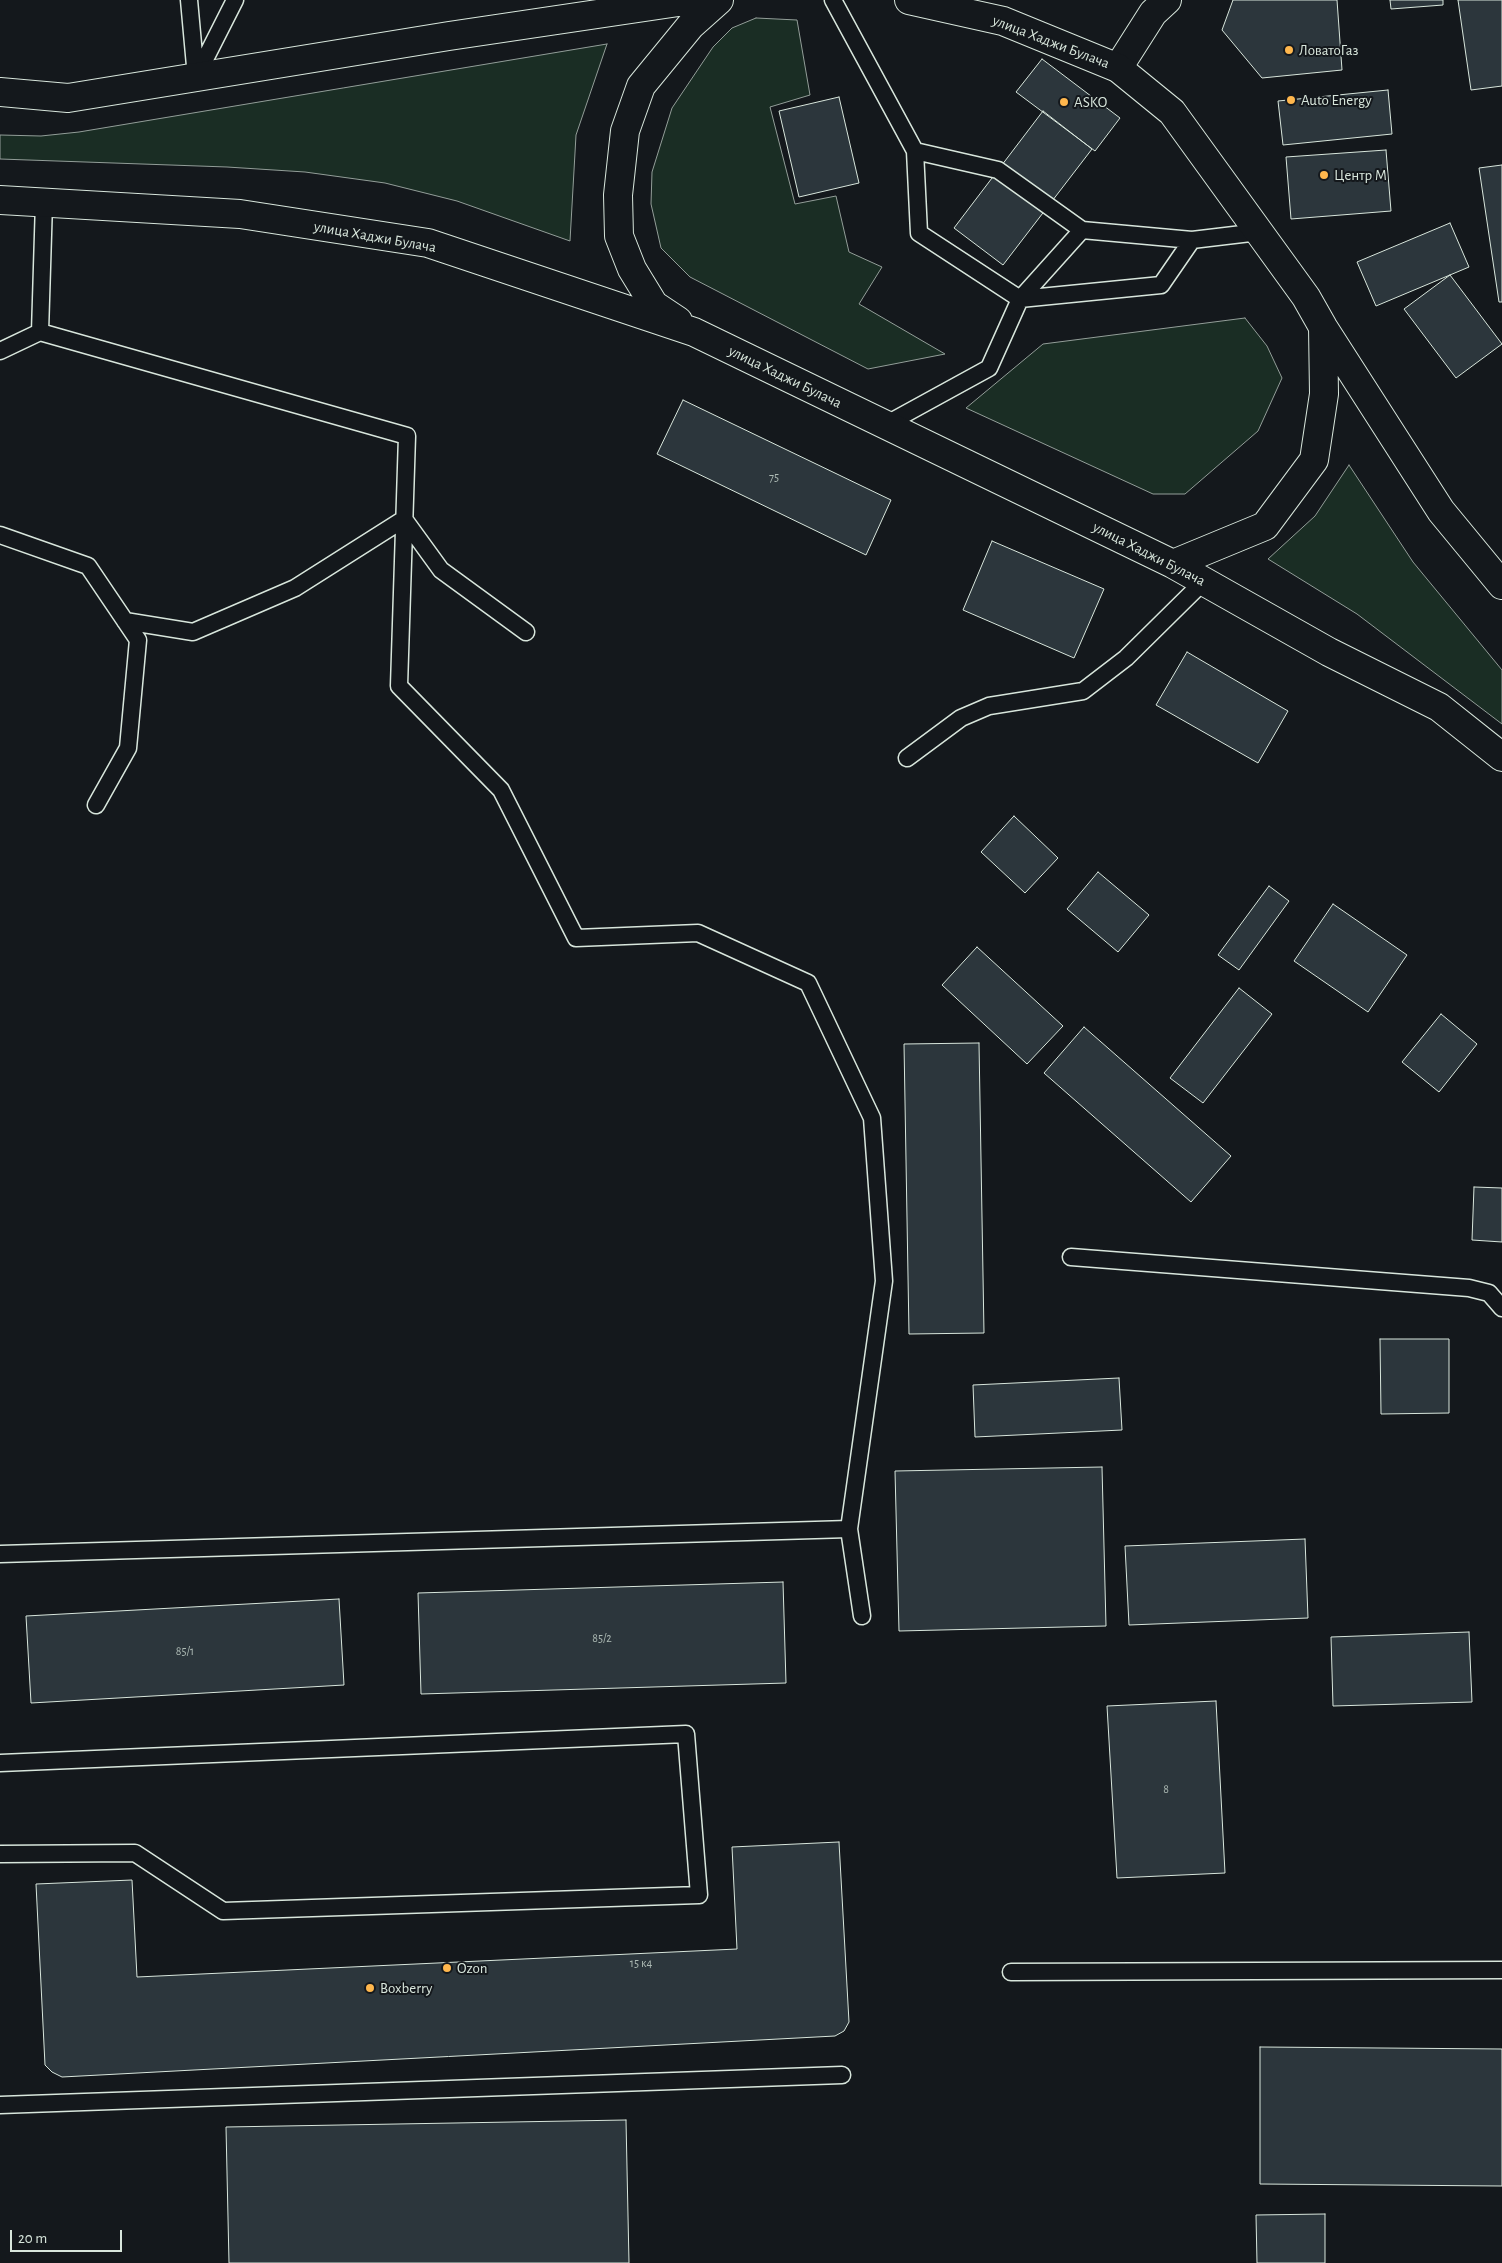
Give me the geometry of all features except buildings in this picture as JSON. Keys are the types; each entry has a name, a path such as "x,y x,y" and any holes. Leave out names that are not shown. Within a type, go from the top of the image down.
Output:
{"main road":[{"path":"0,92 68,98 656,2 692,0"},
{"path":"694,332 654,304 632,269 619,236 618,195 625,131 641,86 691,25 719,0"},
{"name":"улица Хаджи Булача","path":"910,0 1003,21 1118,68 1172,112 1306,298 1322,327 1441,510 1502,585"},
{"path":"1118,68 1153,13 1167,0"},
{"name":"улица Хаджи Булача","path":"0,200 240,214 428,244 694,332 1173,564 1329,652 1439,707 1502,757"},
{"path":"1173,564 1264,526 1314,460 1324,394 1322,327"}],"lane":[{"path":"189,0 196,77"},
{"path":"196,77 235,0"},
{"path":"833,0 916,151 918,233 1020,299 1161,285 1192,240"},
{"path":"916,151 998,170 1082,230 1192,240 1259,232"},
{"path":"40,332 44,202"},
{"path":"885,425 989,368 1020,299 1082,230"},
{"path":"0,351 40,332 407,436 399,686 501,790 576,938 698,933 808,983 872,1118 884,1280 849,1529 862,1616"},
{"path":"124,621 193,632 295,588 404,519"},
{"path":"404,519 441,570 526,632"},
{"path":"0,536 88,566 138,640 128,748 96,805"},
{"path":"907,758 961,718 989,706 1083,691 1126,658 1204,581"},
{"path":"1071,1257 1469,1288 1489,1293 1502,1308"},
{"path":"0,1554 849,1529"},
{"path":"0,1763 686,1734 699,1895 223,1911 135,1853 0,1854"},
{"path":"1012,1972 1502,1970"},
{"path":"0,2105 842,2075"}],"green space":[{"path":"756,18 797,20 810,95 770,107 795,204 836,196 849,252 882,267 859,304 945,354 868,369 690,277 661,248 651,204 652,172 672,108 713,47 732,28"},
{"path":"607,44 576,135 570,241 457,201 385,183 305,172 227,167 0,159 0,135 41,136 79,132"},
{"path":"1245,318 1267,346 1282,378 1258,431 1185,494 1153,494 966,408 1043,344"},
{"path":"1349,465 1413,562 1502,670 1502,724 1357,614 1268,559 1315,516"}],"place":[{"name":"ЛоватоГаз","path":"1289,50"},
{"name":"Auto Energy","path":"1291,100"},
{"name":"ASKO","path":"1064,102"},
{"name":"Центр М","path":"1324,175"},
{"name":"Ozon","path":"447,1968"},
{"name":"Boxberry","path":"370,1988"}]}
